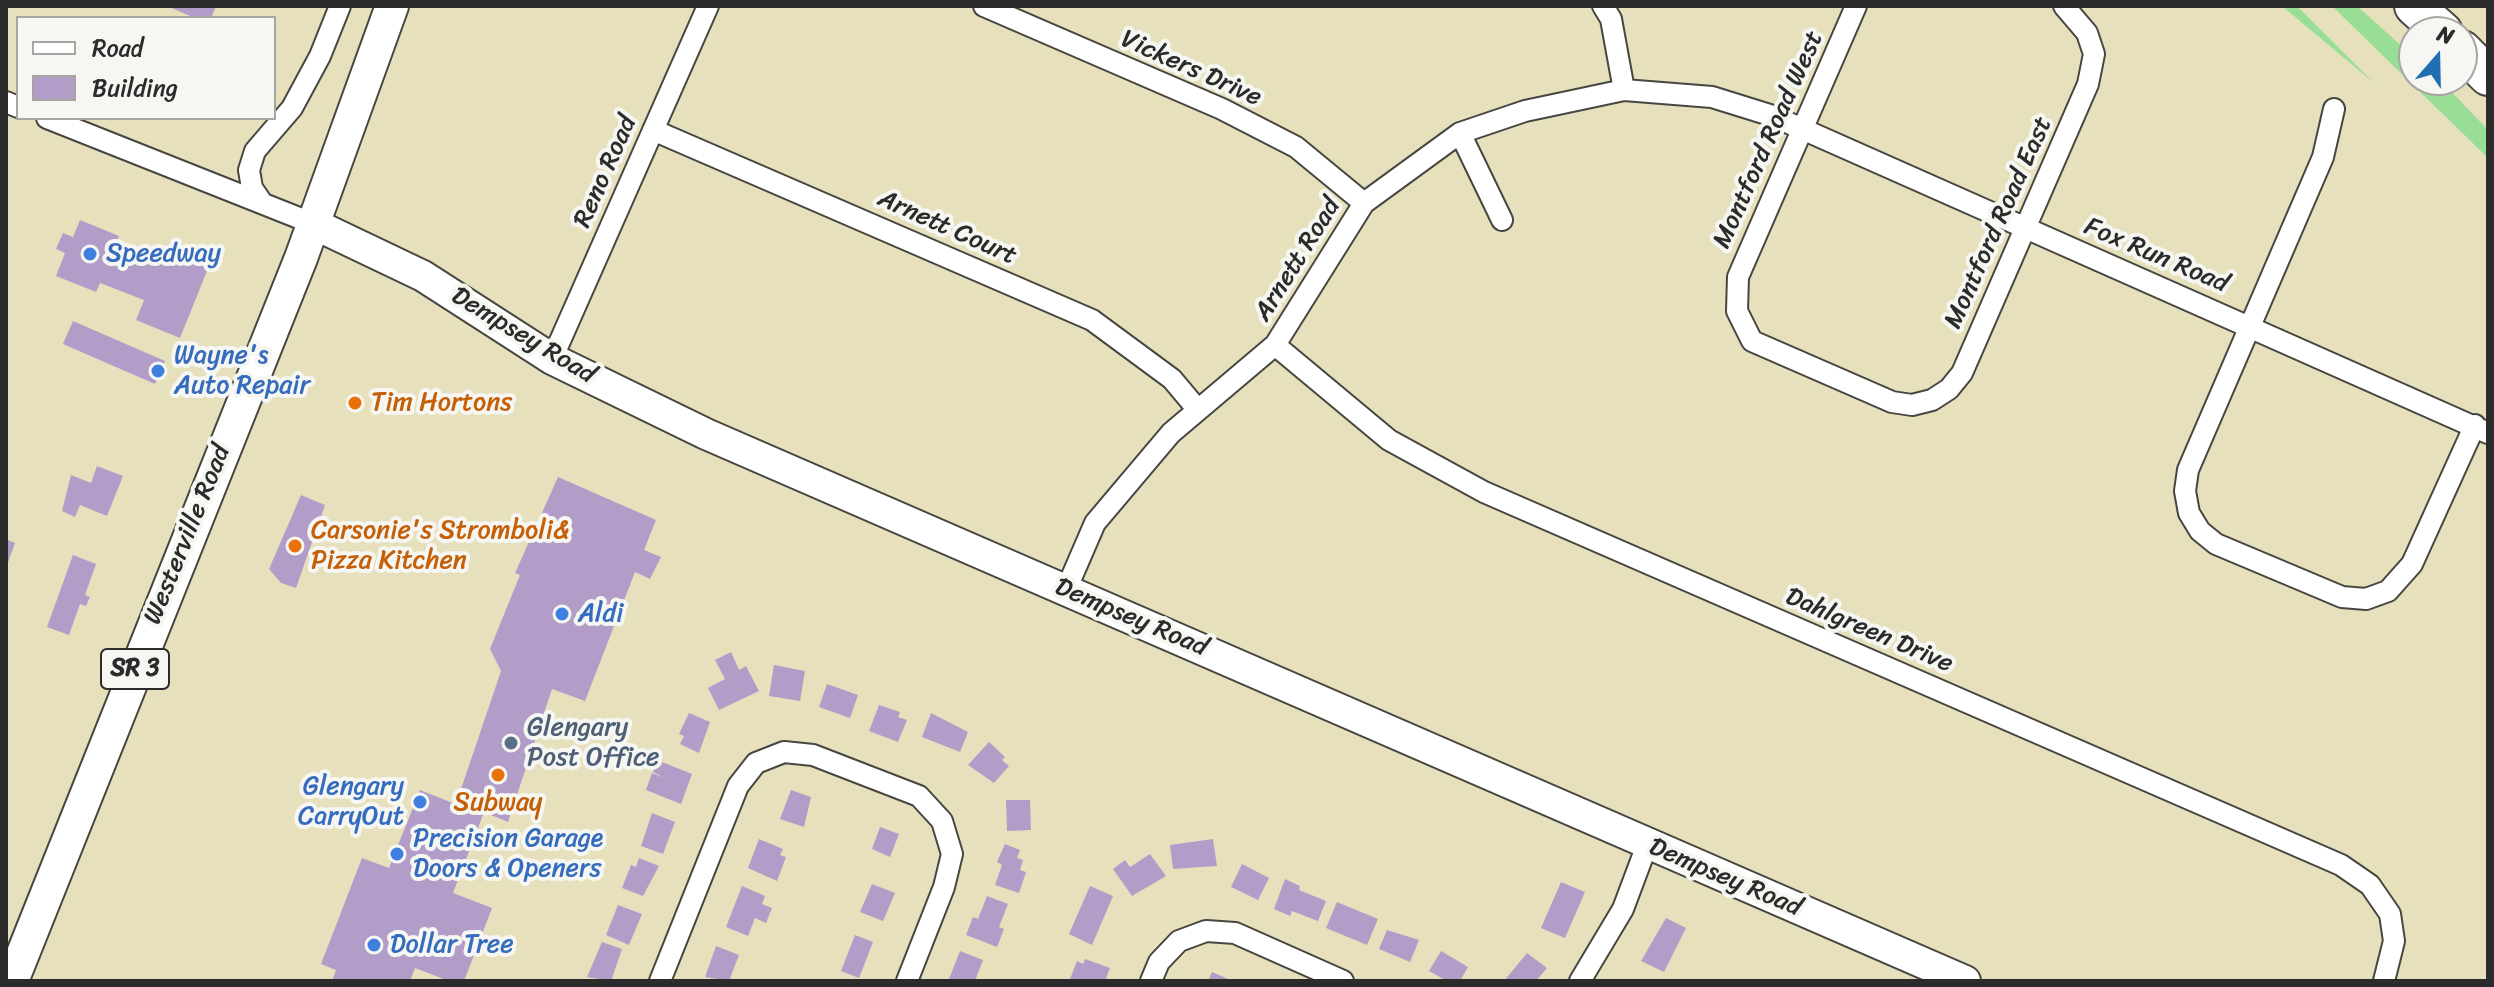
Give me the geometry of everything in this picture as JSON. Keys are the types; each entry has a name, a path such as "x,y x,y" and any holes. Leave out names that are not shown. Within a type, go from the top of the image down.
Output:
{"main road":[{"name":"Westerville Road","path":"12,981 314,224 392,6"},
{"name":"Westerville Road","path":"314,224 411,6"},
{"name":"Dempsey Road","path":"314,224 423,276 552,359 706,434 1965,981"}],"street":[{"path":"263,204 252,188 255,151 292,108 320,56 340,6"},
{"name":"Reno Road","path":"552,359 708,6"},
{"name":"Vickers Drive","path":"984,6 1247,121 1296,147 1364,203"},
{"path":"1603,6 1611,19 1624,90"},
{"name":"Montford Road West","path":"1856,6 1738,277 1737,311 1752,341 1892,402 1912,405 1932,400"},
{"name":"Montford Road East","path":"1932,400 1949,389 1962,373 2088,84 2094,54 2087,33 2064,6"},
{"name":"Arnett Road","path":"1066,590 1095,523 1171,433 1275,345 1364,203 1460,133 1525,111 1624,90 1712,97 1802,128"},
{"path":"2334,109 2323,157 2188,470 2185,491 2189,513 2200,531 2216,544 2342,597 2355,599 2388,591 2412,564 2482,429"},
{"path":"52,120 314,224"},
{"name":"Fox Run Road","path":"1802,128 2482,429"},
{"name":"Arnett Court","path":"653,130 1092,320 1172,379 1198,410"},
{"path":"1460,133 1502,220"},
{"name":"Dahlgreen Drive","path":"1275,345 1389,440 1484,492 2341,865 2370,885 2390,914 2394,941 2384,981"},
{"path":"660,981 738,786 756,763 784,752 813,755 919,796 942,821 952,854 944,887 907,981"},
{"path":"1580,981 1623,909 1647,845"},
{"path":"1151,981 1159,962 1179,941 1206,931 1235,933 1343,981"}],"green space":[{"path":"2282,6 2297,6 2374,83"},
{"path":"2332,6 2357,6 2398,43 2398,70"},
{"path":"2424,96 2456,96 2488,130 2488,158"}],"building":[{"path":"167,6 216,6 212,16 190,16"},
{"path":"80,220 119,236 114,248 158,266 167,244 211,261 180,338 136,320 144,300 100,283 96,292 56,276 65,253 56,249 63,233 73,237"},
{"path":"73,321 165,361 155,384 63,344"},
{"path":"97,466 123,476 107,516 80,505 75,517 62,511 71,475 91,483"},
{"name":"Aldi","path":"558,477 656,520 644,550 661,557 650,579 635,572 585,701 552,689 508,822 457,801 501,671 490,649 520,575 515,573"},
{"name":"Carsonie's Stromboli& Pizza Kitchen","path":"301,495 325,505 296,588 281,583 269,569"},
{"path":"6,539 15,543 6,568"},
{"path":"73,555 96,564 85,595 90,597 86,606 80,604 69,635 47,627"},
{"path":"731,652 739,670 746,666 759,691 719,710 708,688 725,679 715,660"},
{"path":"774,665 805,671 800,701 769,696"},
{"path":"827,684 858,695 850,718 819,707"},
{"path":"879,705 900,712 898,717 907,720 898,742 869,731"},
{"path":"689,713 710,722 699,753 680,744 684,736 679,734"},
{"path":"931,713 968,732 960,752 922,737"},
{"path":"989,742 1005,757 1002,760 1009,766 994,783 968,765"},
{"path":"657,760 692,774 681,804 646,790 652,773 664,778 653,772"},
{"path":"420,790 483,815 453,893 492,908 464,981 449,981 415,968 410,981 332,981 336,970 321,964 362,858 389,868"},
{"path":"791,790 811,797 804,827 780,819"},
{"path":"1006,800 1030,800 1031,830 1007,831"},
{"path":"652,813 675,822 663,854 641,846"},
{"path":"880,827 899,834 890,857 872,849"},
{"path":"759,839 783,849 780,855 786,857 777,881 748,868"},
{"path":"1213,839 1217,866 1173,869 1170,845"},
{"path":"1005,844 1020,850 1017,858 1023,860 1020,870 1026,872 1019,893 995,885 1002,865 997,862"},
{"path":"1150,854 1166,876 1132,896 1113,869 1125,860 1130,867"},
{"path":"639,858 659,866 643,896 622,888 631,865 636,867"},
{"path":"1242,864 1269,878 1258,900 1231,887"},
{"path":"1285,879 1300,886 1299,890 1326,901 1318,921 1292,911 1290,916 1274,909"},
{"path":"1561,882 1585,892 1565,938 1541,928"},
{"path":"872,884 895,893 883,921 860,912"},
{"path":"742,886 765,896 762,904 772,908 766,923 755,918 748,936 726,927"},
{"path":"1090,886 1113,896 1092,945 1069,934"},
{"path":"987,896 1008,904 999,927 1004,929 997,947 966,935 973,917 978,919"},
{"path":"1337,902 1378,919 1367,945 1326,928"},
{"path":"618,905 642,914 629,945 606,935"},
{"path":"1666,918 1686,928 1664,972 1641,961"},
{"path":"1387,930 1419,940 1410,962 1379,949"},
{"path":"855,935 873,942 859,978 841,971"},
{"path":"602,942 622,949 611,981 587,977"},
{"path":"716,946 739,955 729,981 705,977"},
{"path":"960,951 983,960 975,981 949,979"},
{"path":"1441,951 1468,967 1460,981 1447,981 1429,971"},
{"path":"1527,953 1547,968 1536,981 1504,981"},
{"path":"1085,959 1110,968 1105,981 1070,979 1077,961 1083,964"},
{"path":"1212,972 1233,981 1208,981"}],"place":[{"name":"Speedway","path":"90,254"},
{"name":"Wayne's Auto Repair","path":"158,371"},
{"name":"Tim Hortons","path":"355,403"},
{"name":"Carsonie's Stromboli& Pizza Kitchen","path":"295,546"},
{"name":"Aldi","path":"562,614"},
{"name":"Glengary Post Office","path":"511,743"},
{"name":"Subway","path":"498,775"},
{"name":"Glengary CarryOut","path":"420,802"},
{"name":"Precision Garage Doors & Openers","path":"397,854"},
{"name":"Dollar Tree","path":"374,945"}]}
